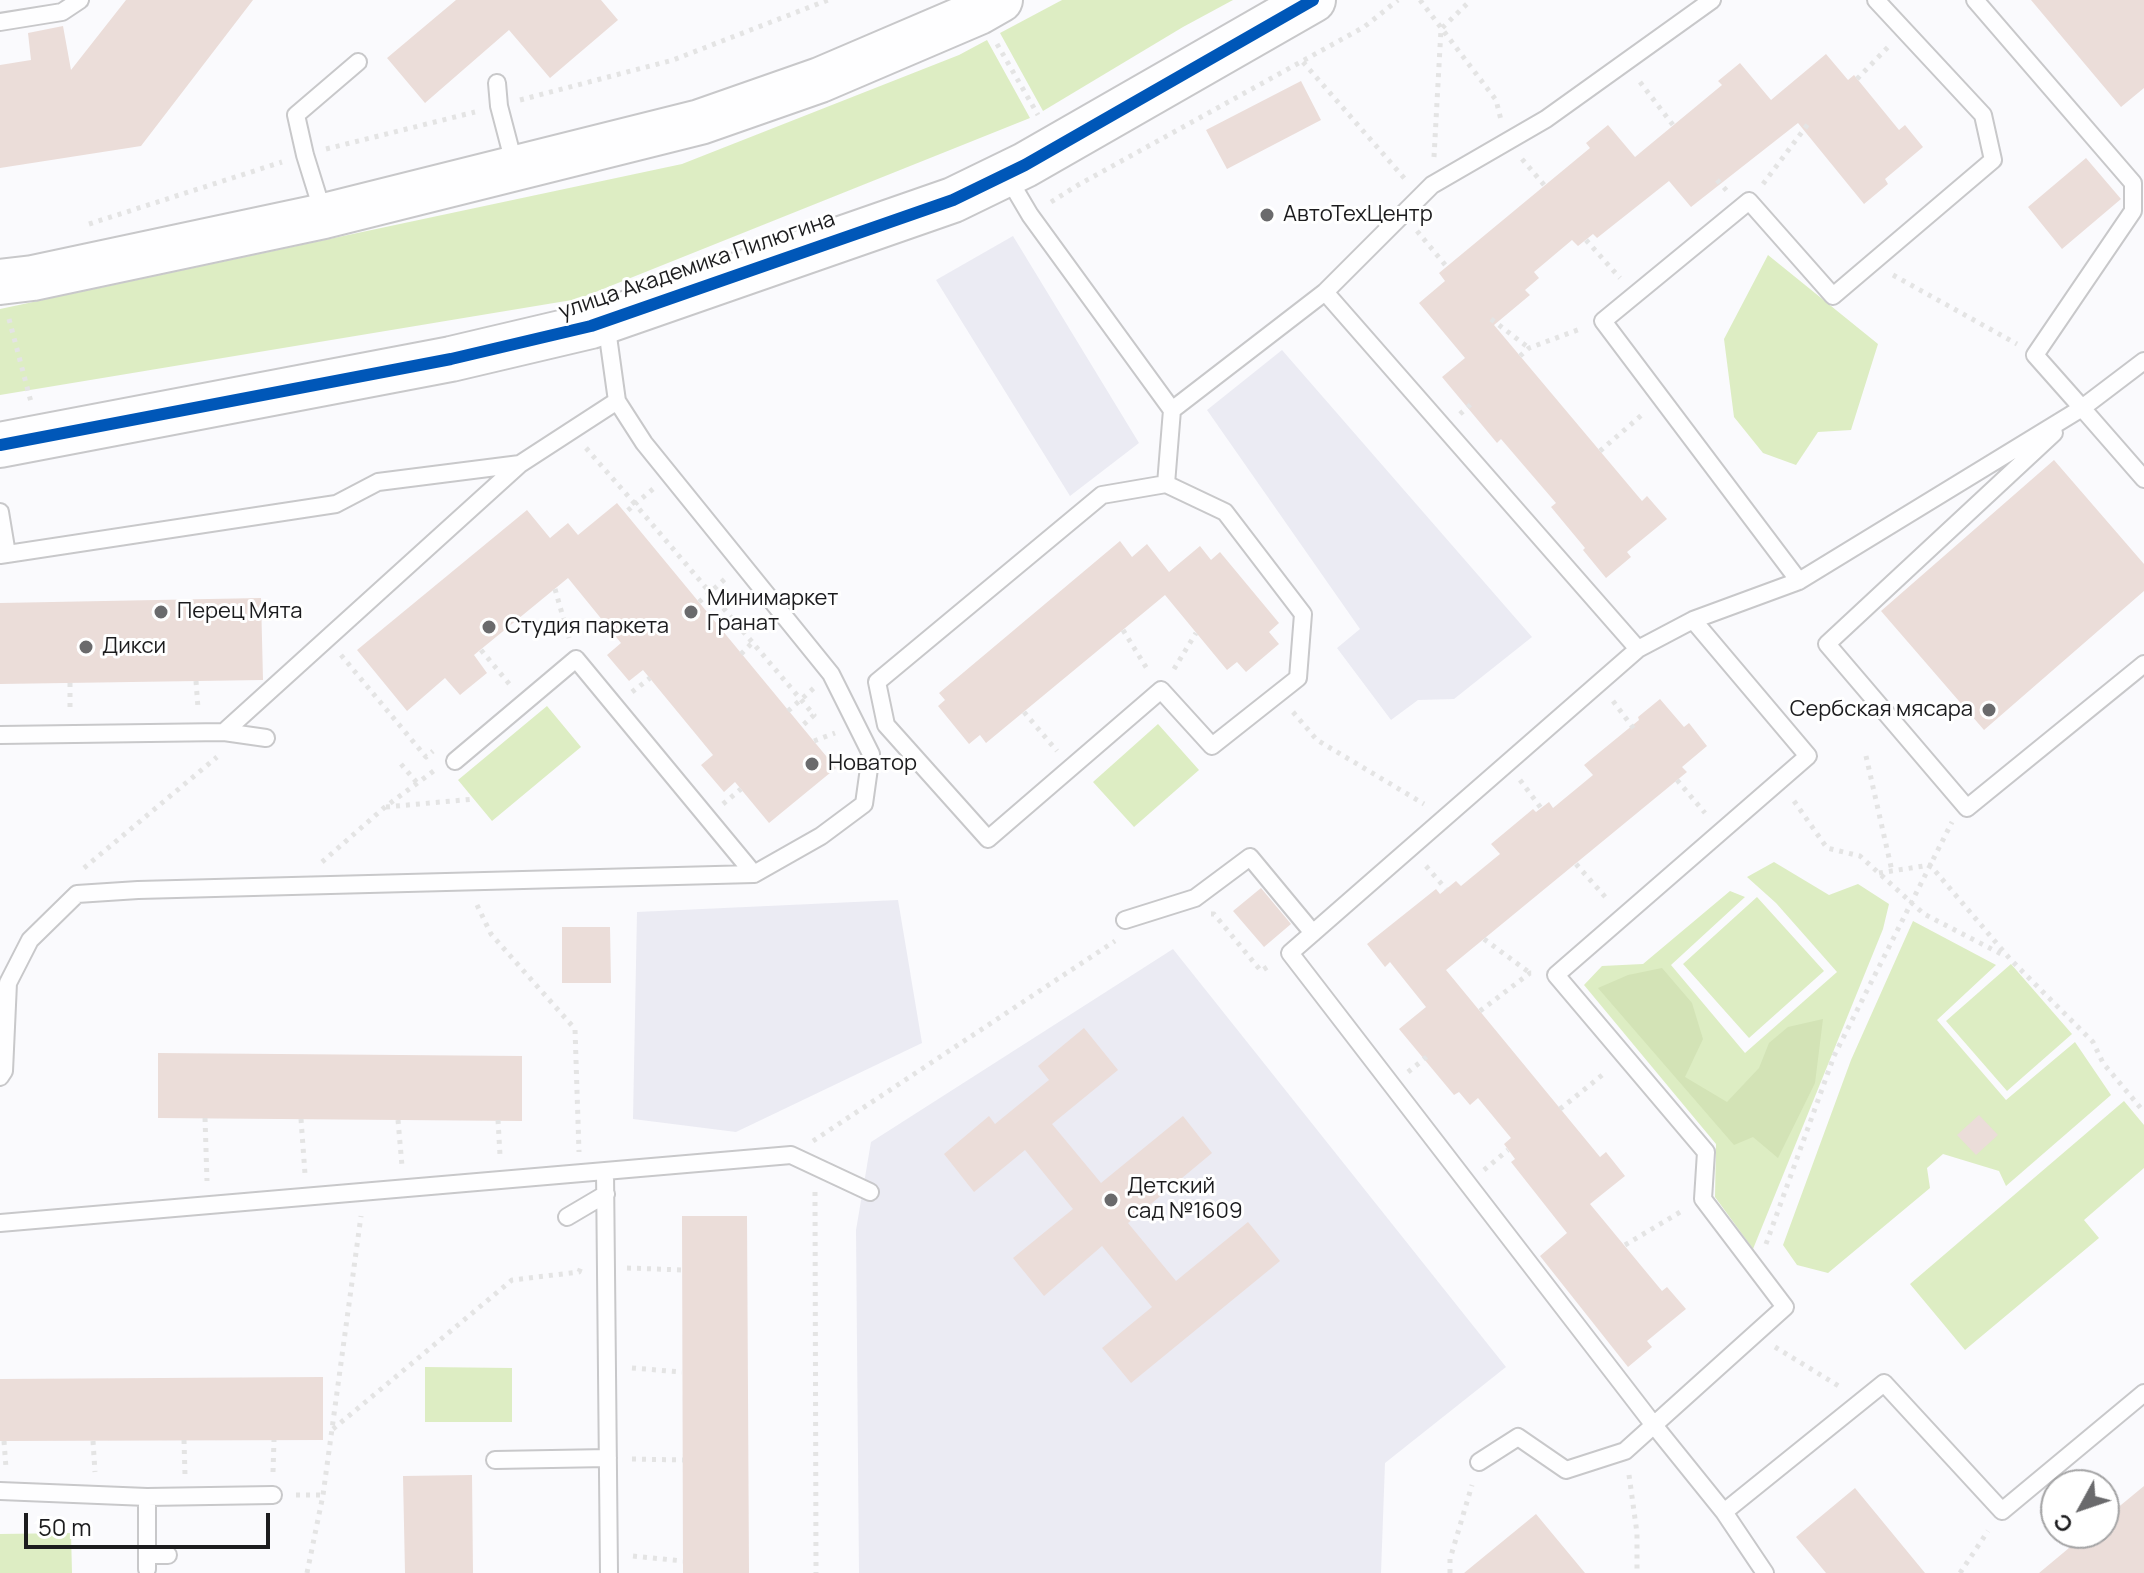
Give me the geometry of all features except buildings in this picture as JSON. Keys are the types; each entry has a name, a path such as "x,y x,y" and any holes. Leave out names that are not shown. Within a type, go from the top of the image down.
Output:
{"street":[{"name":"улица Академика Пилюгина","path":"0,445 451,359 606,321 953,200 1006,175 1313,0"},
{"path":"4,281 33,278 324,216 715,117 820,80 979,12 996,16"}],"lane":[{"path":"0,22 62,12 80,0"},
{"path":"1172,410 1325,292 1426,191 1546,119 1712,0"},
{"path":"1799,581 1603,321 1749,201 1833,296 1993,160 1983,115 1876,0"},
{"path":"1975,0 2138,179 2133,211 2035,355 2144,479"},
{"path":"324,216 296,115 358,62"},
{"path":"497,83 499,106 516,168"},
{"path":"1006,175 1030,215 1172,410 1166,484"},
{"path":"1325,292 1638,649"},
{"path":"0,1077 4,1071 8,983 30,940 77,894 754,874 821,836 864,804 871,754 831,674 644,443 617,401 606,321"},
{"path":"2144,361 2082,408 1827,644 1967,808 2144,664"},
{"path":"224,732 520,464 617,401"},
{"path":"1765,1573 1724,1512 1290,953 1638,649 1693,620 1799,581 2082,408"},
{"path":"0,512 4,555 336,504 378,482 520,464"},
{"path":"1166,484 1225,512 1303,614 1298,678 1212,746 1161,690 988,839 886,725 877,682 1102,495 1166,484"},
{"path":"1479,1462 1518,1437 1566,1470 1625,1451 1785,1307 1703,1199 1706,1152 1556,975 1808,756 1693,620"},
{"path":"455,761 576,659 754,874"},
{"path":"0,735 224,732 266,738"},
{"path":"1125,920 1195,898 1250,857 1313,933"},
{"path":"0,967 8,983"},
{"path":"0,1223 791,1155 870,1192"},
{"path":"605,1171 609,1573"},
{"path":"567,1217 606,1194"},
{"path":"1724,1512 1884,1383 2002,1511 2144,1393"},
{"path":"495,1460 608,1458"},
{"path":"0,1491 147,1497 273,1495"},
{"path":"147,1497 147,1562 168,1555"}],"path":[{"path":"83,226 305,155 673,60 828,0"},
{"path":"1030,215 1078,185 1364,27 1398,0"},
{"path":"1420,0 1496,100 1506,142 1545,186"},
{"path":"1426,191 1441,29 1471,0"},
{"path":"996,16 1038,116"},
{"path":"1857,79 1904,30"},
{"path":"1303,62 1426,191"},
{"path":"1625,62 1673,125"},
{"path":"1749,201 1808,124"},
{"path":"1403,214 1447,267"},
{"path":"1586,240 1634,295"},
{"path":"1873,263 2035,355"},
{"path":"4,281 9,322 33,407"},
{"path":"1491,319 1529,348"},
{"path":"1520,356 1529,348 1603,321"},
{"path":"1600,451 1661,398"},
{"path":"595,437 585,446 814,715 801,727"},
{"path":"625,513 670,475"},
{"path":"555,589 576,659"},
{"path":"699,602 710,592"},
{"path":"1123,630 1161,690 1196,633"},
{"path":"741,654 753,642"},
{"path":"481,650 525,704"},
{"path":"340,654 426,757 438,747"},
{"path":"1599,683 1634,729"},
{"path":"788,711 801,699"},
{"path":"1290,708 1317,740 1445,817"},
{"path":"1024,712 1071,768"},
{"path":"1866,756 1892,871"},
{"path":"1507,763 1541,808"},
{"path":"401,764 418,784"},
{"path":"77,894 76,875 204,767"},
{"path":"293,886 385,807 436,769"},
{"path":"1677,780 1721,832"},
{"path":"1779,781 1827,848 1860,856 1924,914 2010,959"},
{"path":"385,807 474,799"},
{"path":"1757,1270 1834,1056 1951,822 1967,808"},
{"path":"1576,864 1622,917"},
{"path":"1879,873 1930,865"},
{"path":"1930,865 2010,959 2093,1042 2103,1063 2144,1112"},
{"path":"466,881 491,934 575,1029 580,1173"},
{"path":"1200,916 1214,914 1261,971 1290,953"},
{"path":"1484,939 1530,973 1556,975"},
{"path":"816,1573 816,1194 791,1155 1117,941"},
{"path":"1480,1011 1530,973"},
{"path":"1560,1109 1625,1057"},
{"path":"205,1118 207,1205"},
{"path":"301,1119 307,1197"},
{"path":"398,1120 405,1188"},
{"path":"498,1120 502,1180"},
{"path":"307,1573 323,1495 365,1192"},
{"path":"1625,1245 1703,1199"},
{"path":"332,1430 512,1280 579,1272 606,1219"},
{"path":"606,1267 682,1270"},
{"path":"1753,1335 1862,1400"},
{"path":"607,1367 682,1372"},
{"path":"184,1440 187,1497"},
{"path":"1625,1451 1637,1533 1637,1573"},
{"path":"608,1458 683,1460"},
{"path":"1450,1573 1450,1559 1479,1462"},
{"path":"1960,1573 2002,1511"},
{"path":"609,1553 683,1561"}],"shaded area":[{"path":"1013,236 1139,443 1070,496 936,280"},
{"path":"1282,350 1532,637 1454,699 1418,700 1391,720 1337,648 1360,629 1207,410"},
{"path":"898,900 922,1043 736,1132 633,1119 637,912"},
{"path":"1173,949 1506,1367 1385,1463 1381,1573 859,1573 856,1230 871,1142"}],"green space":[{"path":"1062,0 1233,0 1043,111 1000,33"},
{"path":"987,40 1030,118 578,299 0,395 0,309 682,164 959,55"},
{"path":"1768,255 1878,344 1851,430 1818,432 1796,465 1763,453 1734,417 1724,339"},
{"path":"547,706 581,747 492,821 458,780"},
{"path":"1158,724 1199,770 1134,827 1093,782"},
{"path":"1774,862 1829,895 1858,884 1889,904 1883,929 1753,1249 1715,1197 1716,1144 1584,985 1602,966 1643,964 1730,891 1745,897 1671,965 1745,1053 1837,972 1776,903 1747,877"},
{"path":"1757,897 1824,971 1749,1038 1683,964"},
{"path":"1913,921 1996,965 1937,1020 2006,1100 2075,1042 2111,1095 2006,1186 1999,1171 1943,1154 1927,1168 1930,1188 1828,1273 1797,1265 1783,1245 1851,1060"},
{"path":"2011,964 2072,1034 2007,1091 1946,1021"},
{"path":"1662,968 1692,1003 1703,1039 1685,1077 1727,1102 1759,1068 1769,1043 1788,1027 1823,1019 1815,1083 1778,1158 1753,1137 1734,1145 1598,988 1628,975"},
{"path":"2124,1101 2144,1125 2144,1168 2084,1220 2099,1238 1965,1350 1910,1284"},
{"path":"425,1367 512,1368 512,1422 425,1422"},
{"path":"71,1533 72,1573 0,1573 0,1534"}],"cycle path":[{"path":"0,445 451,359 591,326 953,200 1025,165 1313,0"}],"place":[{"name":"АвтоТехЦентр","path":"1267,215"},
{"name":"Перец Мята","path":"161,612"},
{"name":"Минимаркет Гранат","path":"691,612"},
{"name":"Студия паркета","path":"489,627"},
{"name":"Дикси","path":"86,647"},
{"name":"Сербская мясара","path":"1989,710"},
{"name":"Новатор","path":"812,764"},
{"name":"Детский сад №1609","path":"1111,1200"}]}
